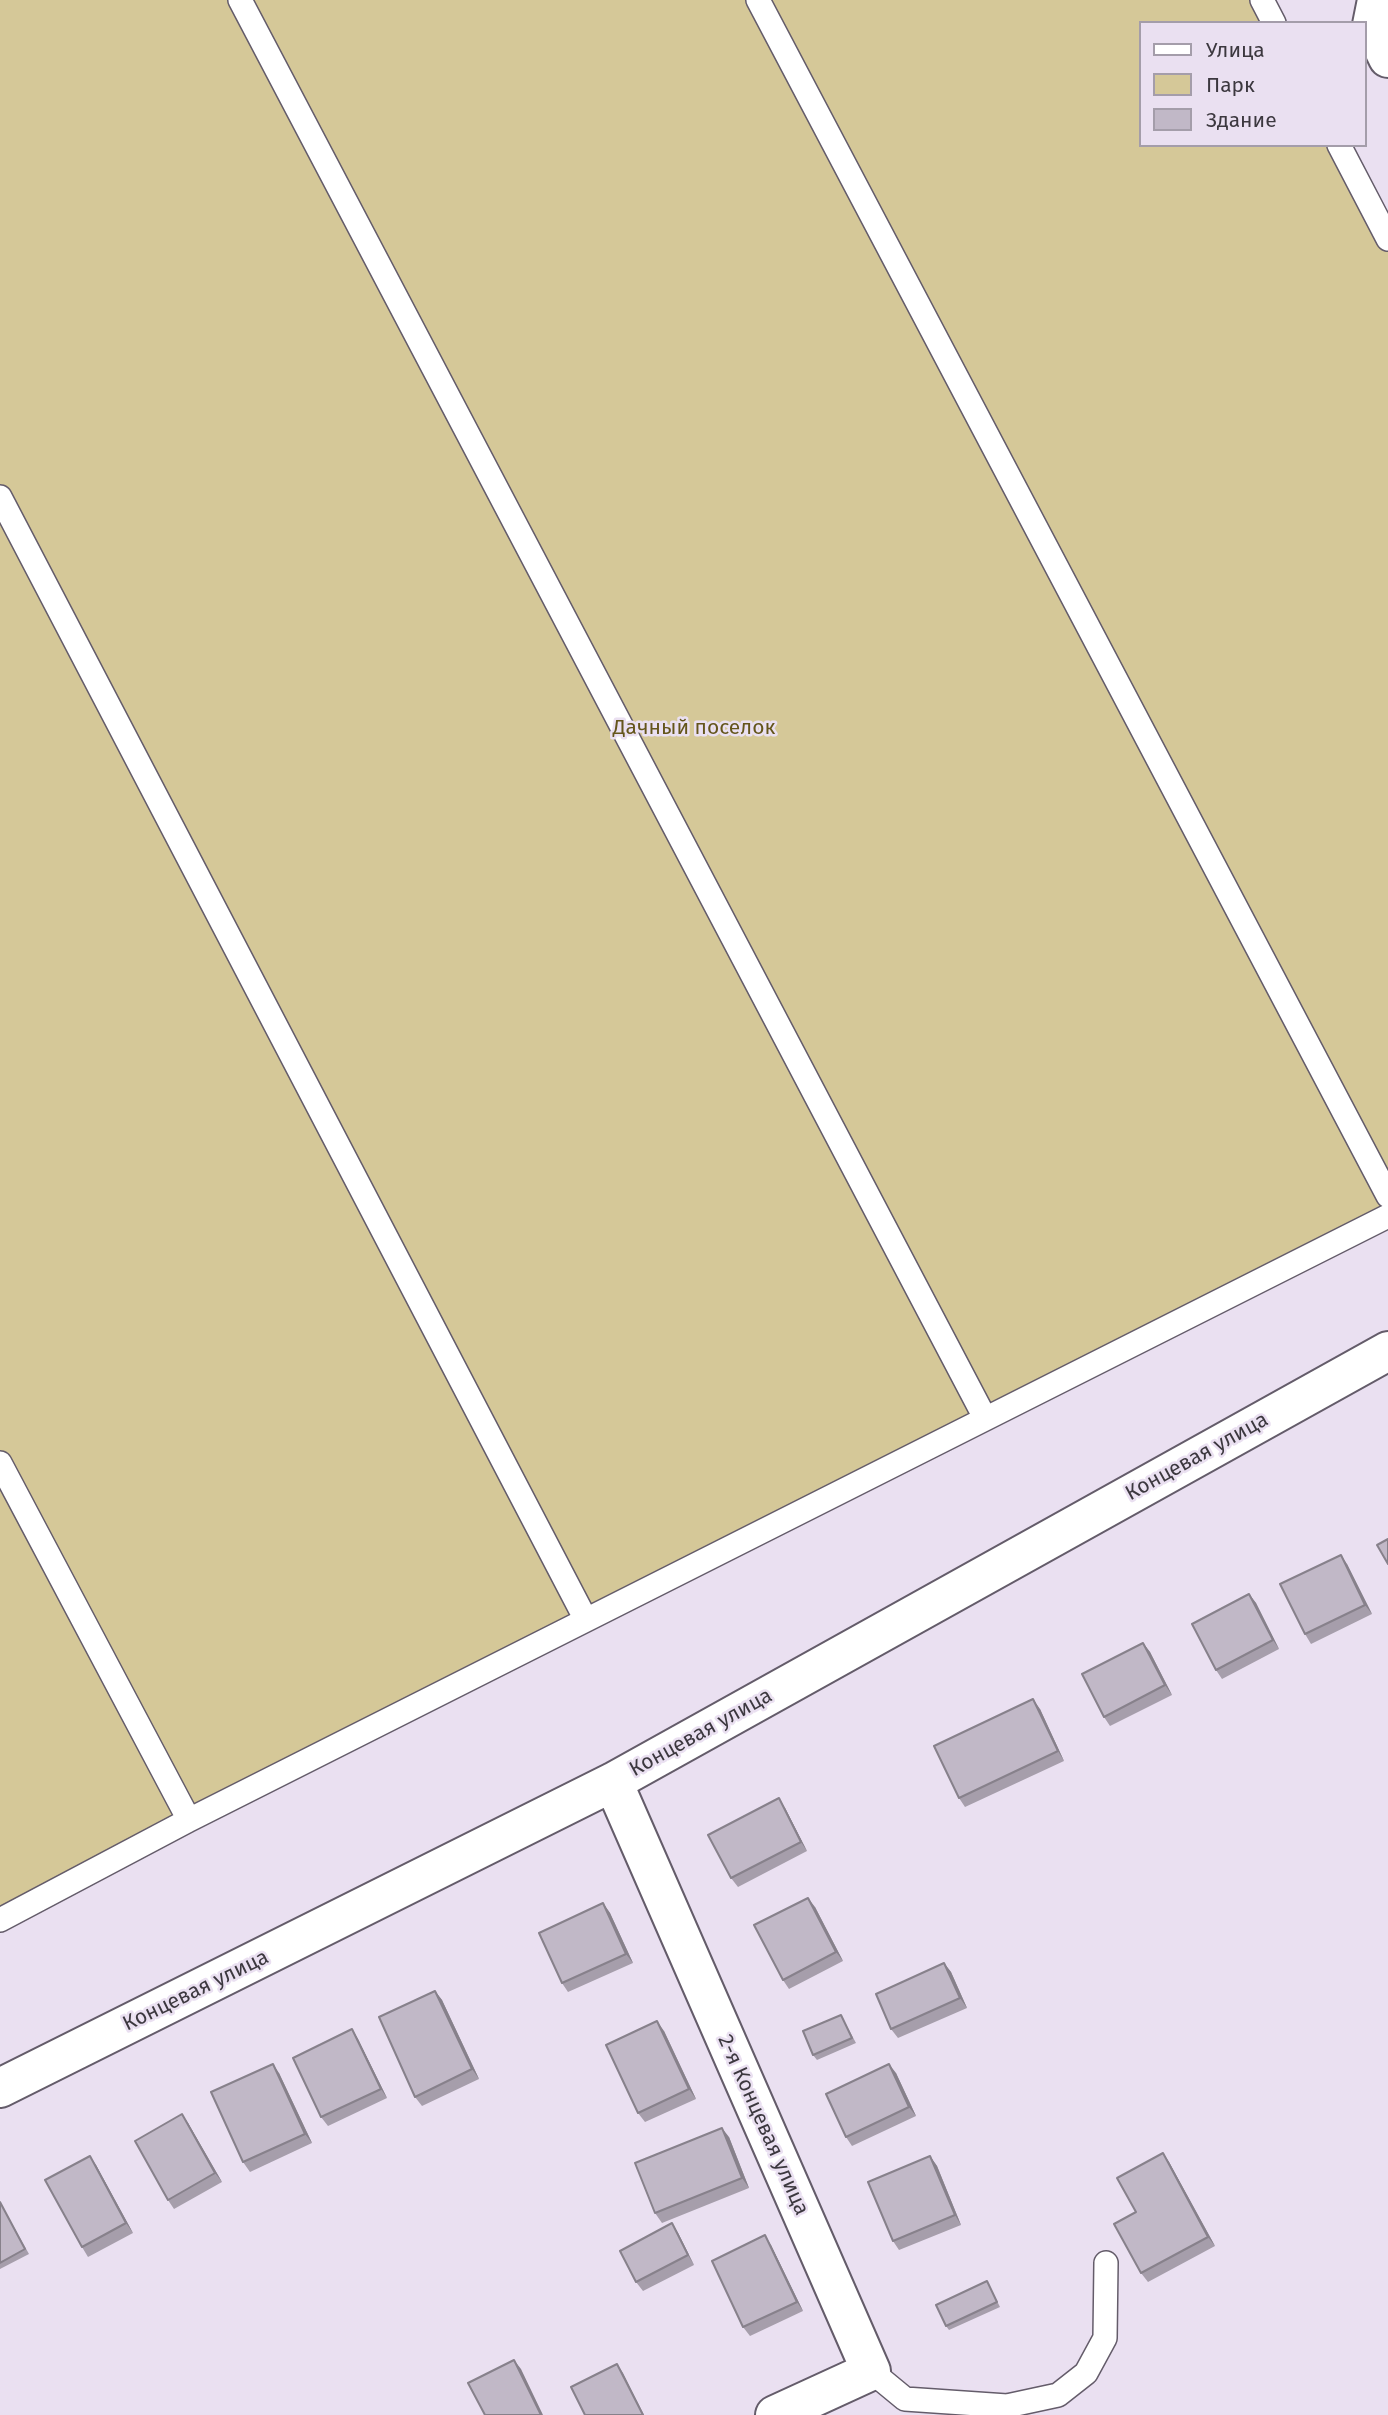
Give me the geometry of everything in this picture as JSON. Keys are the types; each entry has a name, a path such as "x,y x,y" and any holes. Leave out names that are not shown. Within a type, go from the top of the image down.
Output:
{"street":[{"path":"1377,0 1372,25 1388,58"},
{"name":"Концевая улица","path":"0,2088 614,1782 1388,1351"},
{"name":"2-я Концевая улица","path":"614,1782 871,2371"},
{"path":"775,2415 871,2371"}],"lane":[{"path":"240,0 985,1418"},
{"path":"758,0 1388,1196"},
{"path":"1262,0 1274,21"},
{"path":"1340,147 1388,239"},
{"path":"0,497 586,1620"},
{"path":"0,1920 189,1820 1388,1216"},
{"path":"0,1463 189,1820"},
{"path":"871,2371 905,2399 1007,2406 1058,2395 1086,2373 1104,2338 1106,2263"}],"green space":[{"name":"Дачный поселок","path":"0,0 1262,0 1273,21 1140,21 1140,147 1340,147 1388,239 1388,1216 0,1920"}],"building":[{"path":"1388,1539 1388,1564 1377,1545"},
{"path":"1341,1555 1365,1605 1305,1634 1280,1584"},
{"path":"1249,1594 1273,1640 1216,1670 1192,1624"},
{"path":"1143,1643 1165,1685 1104,1717 1082,1674"},
{"path":"1033,1699 1058,1751 959,1798 934,1746"},
{"path":"779,1798 801,1842 731,1878 708,1835"},
{"path":"808,1898 836,1952 783,1980 754,1925"},
{"path":"603,1903 626,1954 562,1983 539,1933"},
{"path":"944,1963 960,1998 891,2029 876,1994"},
{"path":"435,1991 472,2069 415,2097 379,2017"},
{"path":"841,2015 852,2038 813,2055 803,2031"},
{"path":"657,2021 689,2089 638,2113 606,2045"},
{"path":"352,2029 381,2089 321,2117 293,2058"},
{"path":"273,2064 305,2134 243,2162 211,2092"},
{"path":"889,2064 909,2107 846,2137 826,2094"},
{"path":"182,2114 215,2173 168,2200 135,2141"},
{"path":"722,2128 742,2178 655,2213 635,2163"},
{"path":"1163,2153 1208,2237 1141,2273 1114,2224 1136,2212 1117,2178"},
{"path":"90,2156 126,2223 82,2247 45,2180"},
{"path":"930,2156 955,2215 893,2241 868,2182"},
{"path":"0,2202 25,2249 0,2263"},
{"path":"672,2223 688,2255 636,2282 620,2251"},
{"path":"765,2235 797,2302 743,2327 712,2261"},
{"path":"987,2281 997,2302 946,2326 936,2305"},
{"path":"514,2360 541,2415 485,2415 468,2383"},
{"path":"617,2364 643,2415 585,2415 571,2387"}]}
